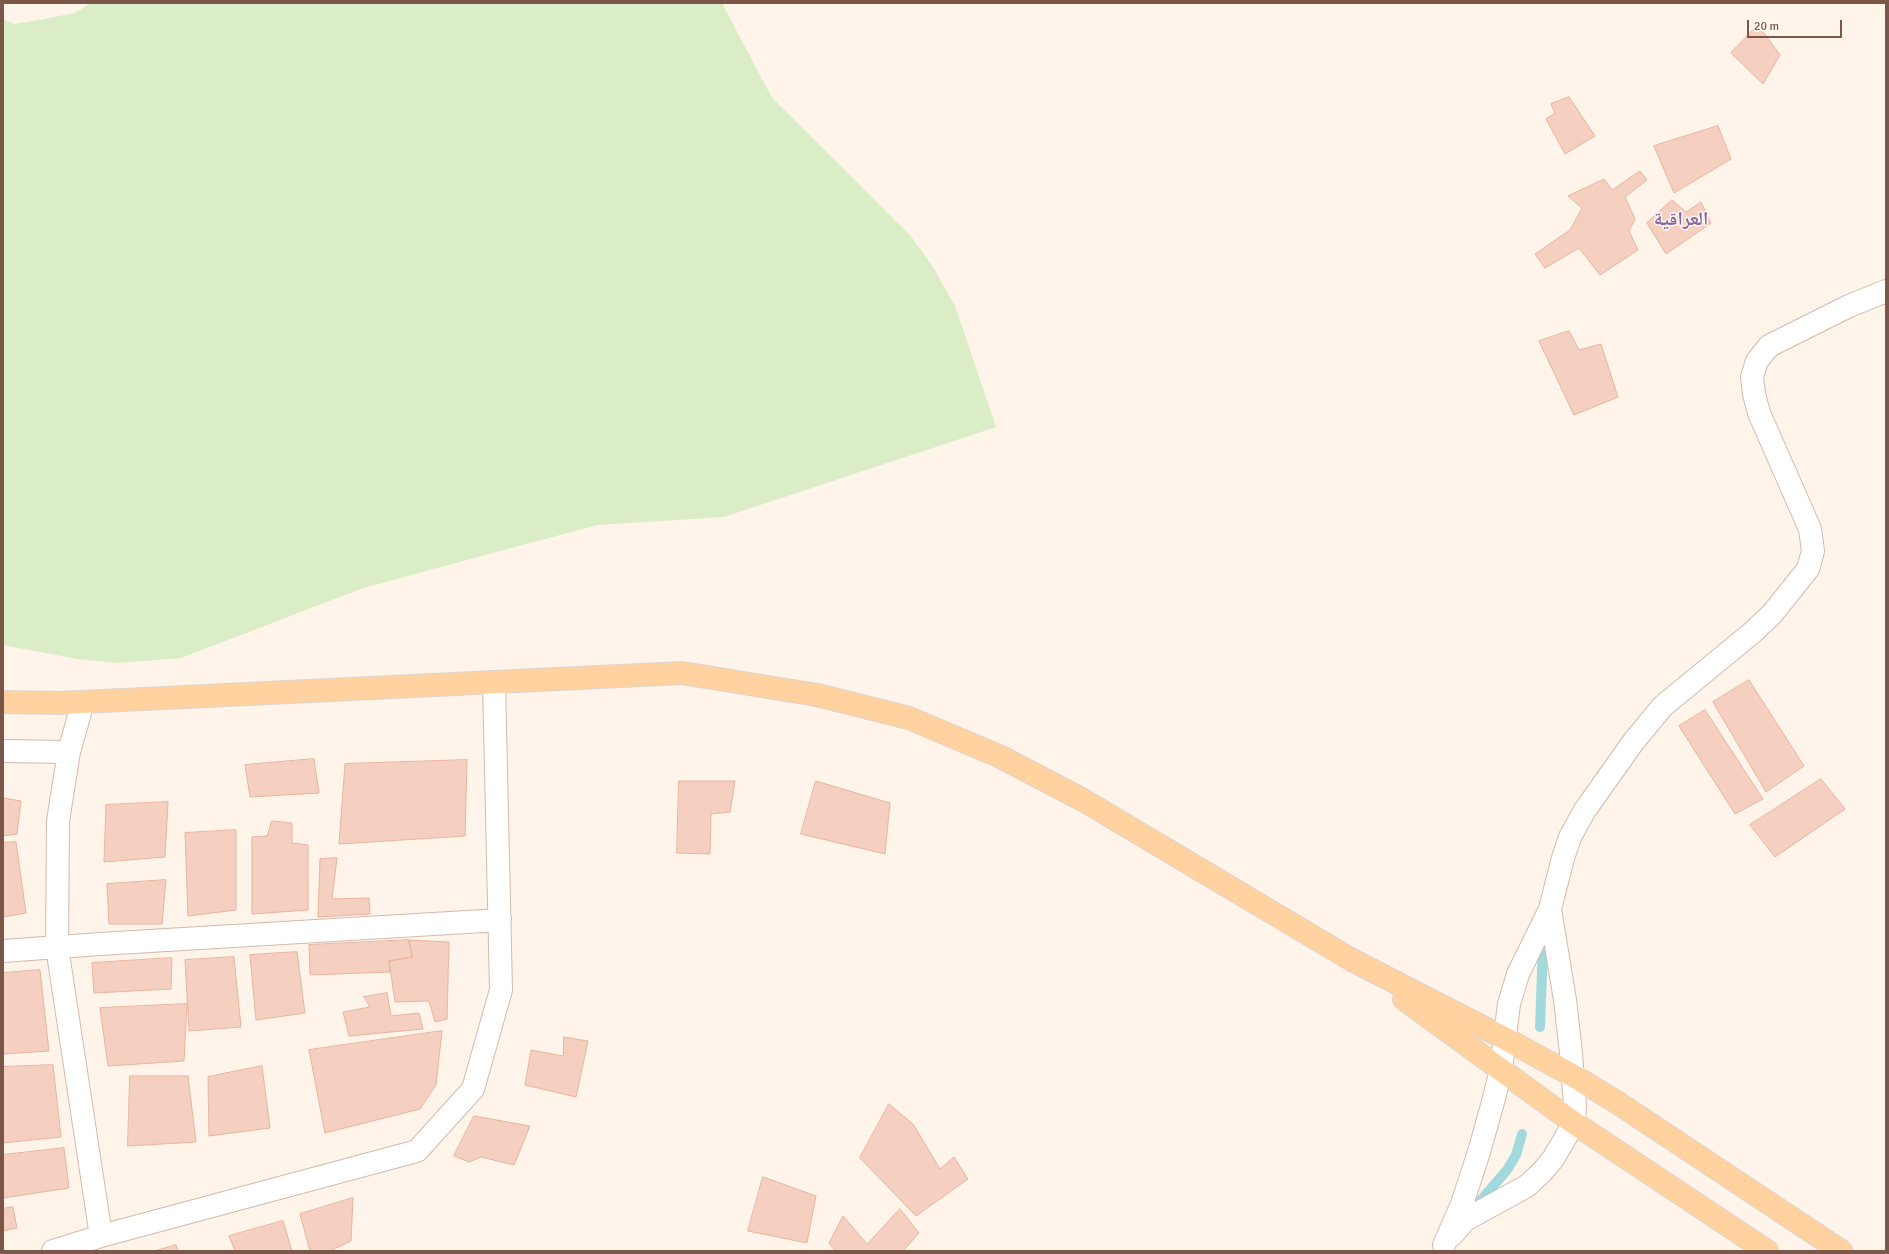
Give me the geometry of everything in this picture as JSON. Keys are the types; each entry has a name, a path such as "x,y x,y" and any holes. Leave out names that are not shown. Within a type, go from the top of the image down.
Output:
{"main road":[{"path":"3,702 61,703 682,673 817,695 908,718 1001,757 1082,800 1352,960 1504,1038 1572,1076 1618,1103 1841,1251"},
{"path":"3,695 61,703"},
{"path":"1352,960 1574,1123 1767,1251"}],"street":[{"path":"1441,1248 1462,1204 1479,1152 1501,1070 1509,1004 1518,974 1550,908 1570,837 1585,810 1634,740 1663,706 1754,632 1772,614 1808,568 1813,551 1810,529 1759,413 1754,394 1752,377 1758,361 1769,346 1869,296 1886,291"},
{"path":"53,1251 101,1236 417,1151 473,1089 501,990 494,682"},
{"path":"84,702 69,752 58,821 57,947 101,1236"},
{"path":"3,751 69,752"},
{"path":"1441,1248 1465,1220 1526,1186 1553,1159 1574,1123 1575,1105 1565,1000 1550,908"},
{"path":"3,951 500,920"}],"green space":[{"path":"91,3 722,3 772,98 910,235 933,267 955,306 996,427 724,517 597,525 363,588 181,658 117,663 77,659 3,645 3,19 14,24 39,20 75,13"}],"building":[{"path":"1758,25 1780,55 1763,84 1731,53"},
{"path":"1569,97 1595,136 1565,154 1546,119 1555,113 1551,104"},
{"path":"1718,126 1731,159 1674,193 1654,146"},
{"path":"1640,171 1647,180 1625,197 1635,219 1629,231 1638,250 1600,275 1579,248 1545,268 1535,254 1570,230 1582,208 1568,196 1604,179 1612,190"},
{"path":"1672,200 1686,212 1701,202 1711,223 1666,254 1647,223"},
{"path":"1569,331 1579,350 1601,344 1618,397 1574,415 1539,341"},
{"path":"1749,680 1804,766 1766,792 1713,702"},
{"path":"1705,710 1763,799 1735,814 1679,726"},
{"path":"314,759 319,793 250,797 245,765"},
{"path":"467,760 465,836 339,844 345,764"},
{"path":"1821,779 1845,809 1775,857 1750,825"},
{"path":"679,781 735,781 730,812 711,814 710,854 677,853"},
{"path":"816,781 890,803 885,854 801,834"},
{"path":"3,798 21,801 17,834 3,836"},
{"path":"168,802 165,857 104,862 106,805"},
{"path":"272,821 292,823 292,843 308,845 308,910 252,914 252,837 267,836"},
{"path":"236,830 236,910 188,916 185,833"},
{"path":"16,842 26,913 3,917 3,843"},
{"path":"337,858 332,899 369,898 370,914 318,917 320,859"},
{"path":"166,880 162,924 109,924 107,884"},
{"path":"409,940 449,942 447,1019 435,1022 429,1001 395,1002 389,961 412,957"},
{"path":"409,940 412,957 389,961 390,972 310,975 309,945"},
{"path":"297,952 305,1013 256,1020 250,955"},
{"path":"234,957 241,1027 189,1031 185,960"},
{"path":"172,958 171,989 94,993 92,963"},
{"path":"40,970 49,1051 3,1054 3,973"},
{"path":"387,993 391,1016 419,1013 423,1029 349,1036 343,1012 370,1007 364,997"},
{"path":"187,1004 184,1061 108,1066 100,1008"},
{"path":"442,1031 436,1085 420,1109 325,1133 309,1050"},
{"path":"564,1037 588,1041 576,1097 525,1085 531,1050 563,1056"},
{"path":"53,1065 61,1137 3,1143 3,1067"},
{"path":"262,1066 270,1128 209,1136 208,1077"},
{"path":"130,1076 188,1076 196,1142 128,1146"},
{"path":"889,1104 913,1124 940,1169 954,1157 968,1179 916,1216 860,1158"},
{"path":"474,1116 530,1126 514,1165 481,1157 469,1162 454,1156"},
{"path":"64,1148 69,1188 3,1198 3,1155"},
{"path":"763,1177 816,1196 807,1243 748,1231"},
{"path":"353,1198 351,1241 330,1251 310,1251 300,1214"},
{"path":"13,1207 17,1228 3,1231 3,1209"},
{"path":"900,1209 919,1233 903,1251 835,1251 829,1243 843,1216 867,1244"},
{"path":"283,1221 292,1251 235,1251 229,1236"},
{"path":"176,1245 178,1251 155,1251"}],"waterway":[{"path":"1540,1027 1543,946 1546,934"},
{"path":"1474,1208 1507,1170 1516,1155 1522,1134"}],"district":[{"name":"العراقية","path":"1681,220"}]}
